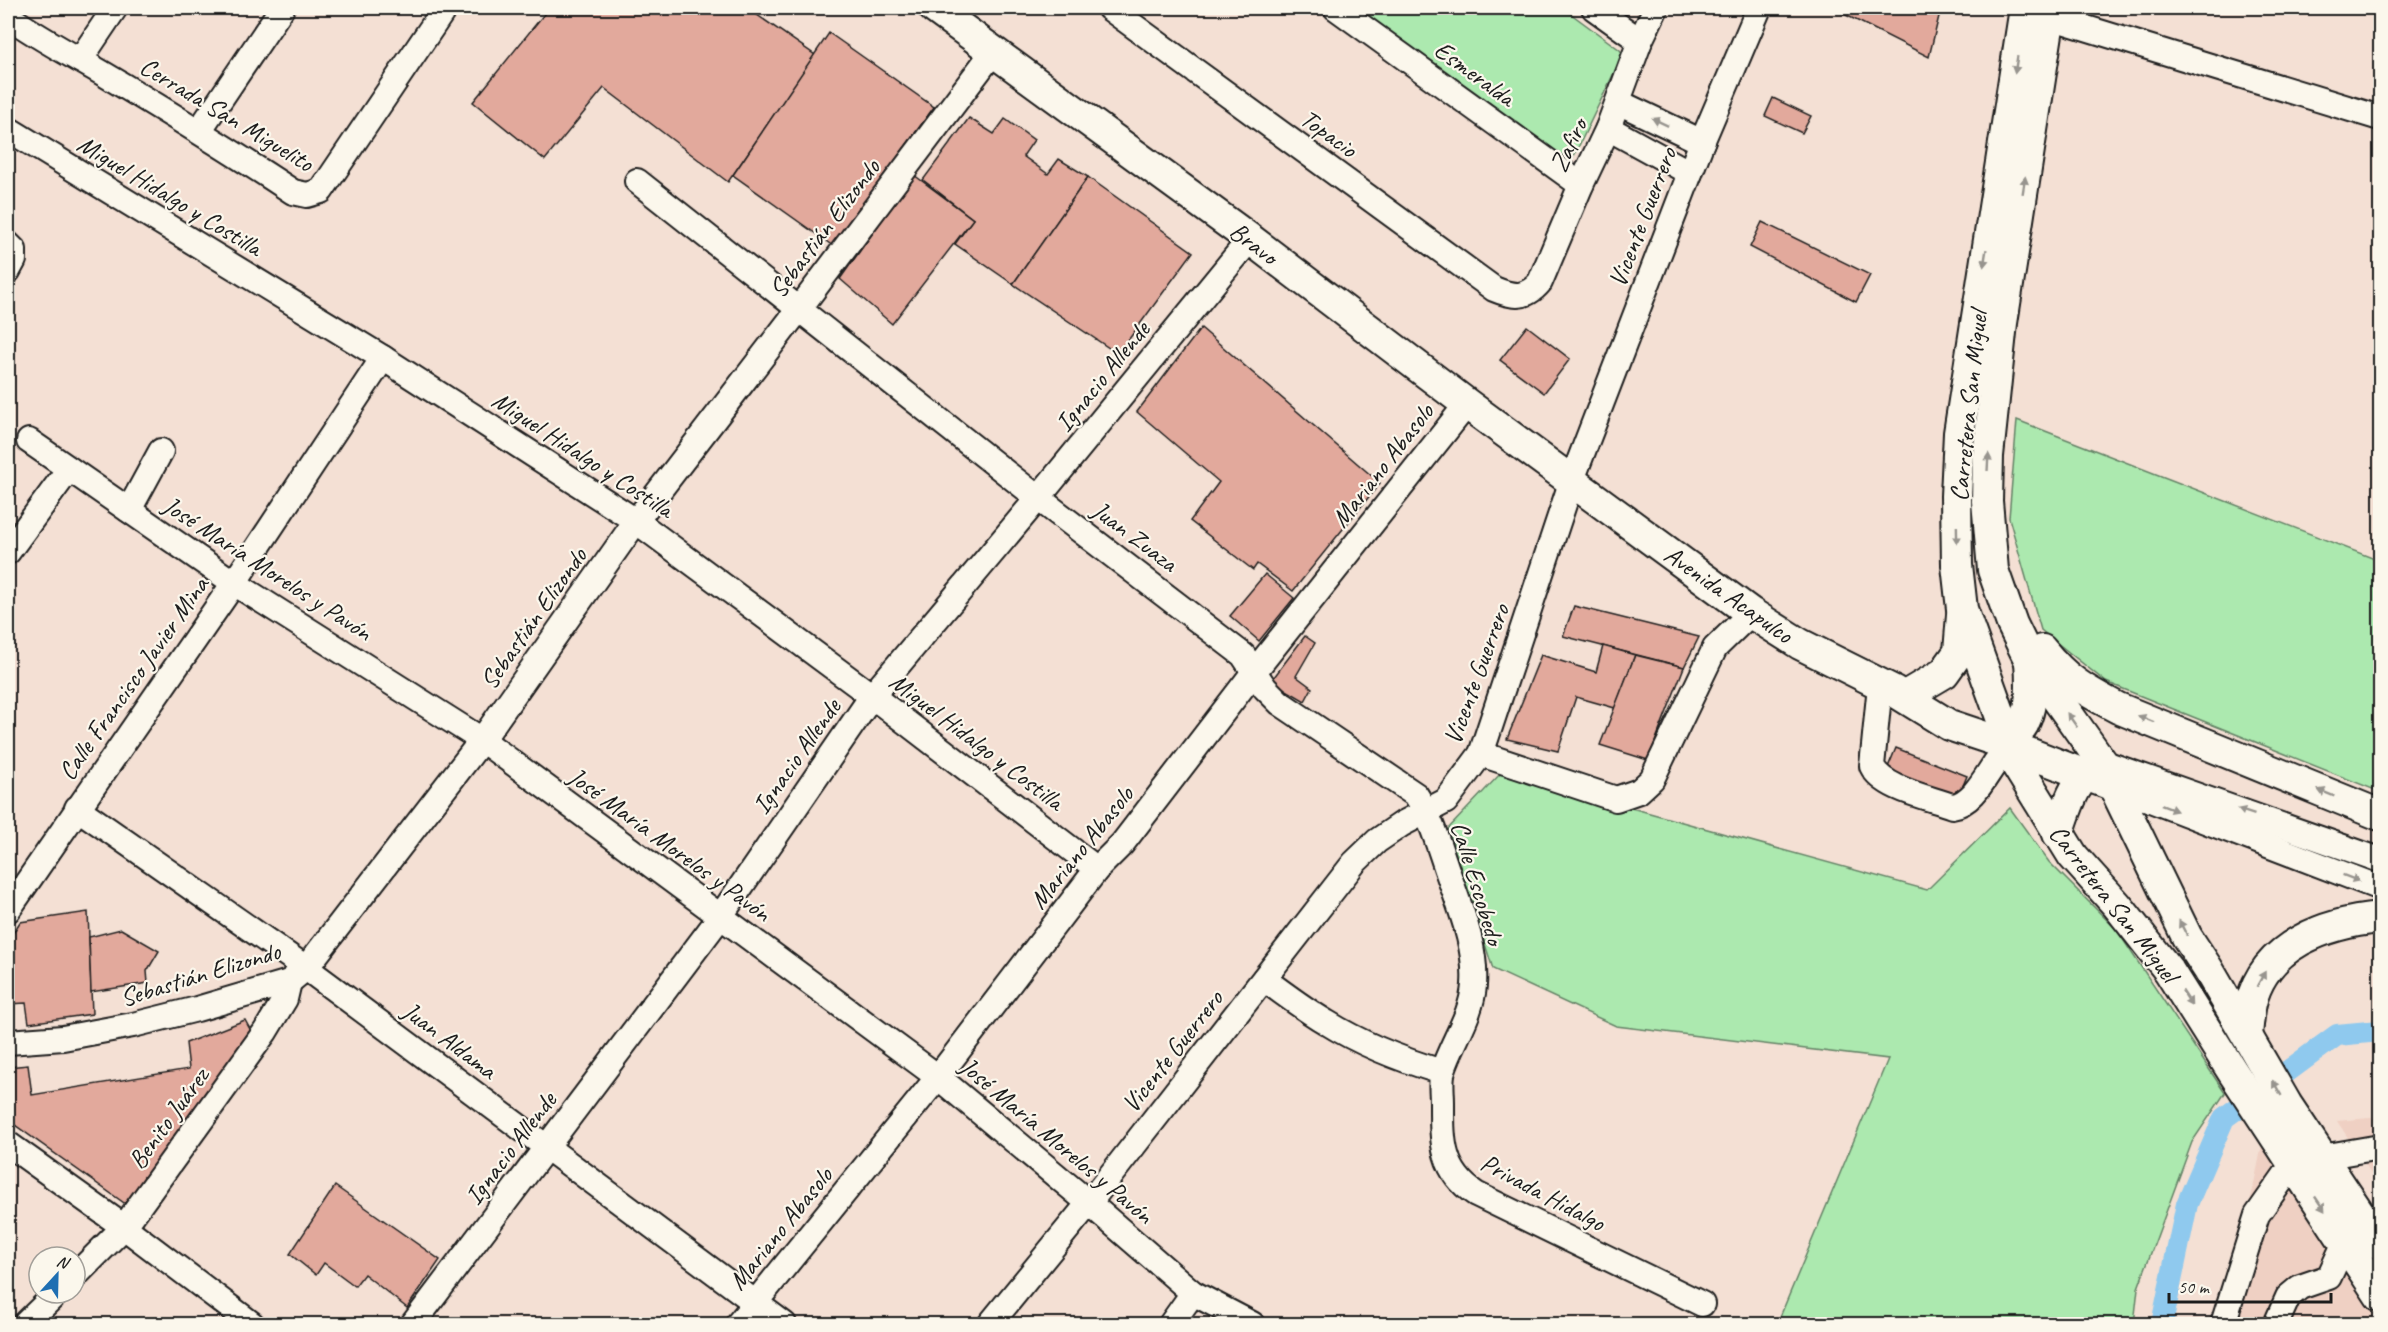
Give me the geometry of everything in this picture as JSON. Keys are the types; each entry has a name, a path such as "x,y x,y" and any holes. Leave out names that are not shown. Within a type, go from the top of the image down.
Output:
{"main road":[{"name":"Bravo","path":"934,8 1250,239 1467,404 1572,480"},
{"name":"Carretera San Miguel","path":"2042,11 2002,322 1989,445 1987,501 1994,570 2012,624 2030,661 2100,774 2187,937 2251,1043 2288,1131 2293,1164 2380,1296"},
{"name":"Carretera San Miguel","path":"2042,11 1959,433 1956,508 1962,609 2006,738 2037,800 2058,834 2073,856 2117,905 2169,971 2232,1071 2288,1131 2322,1157 2380,1244"},
{"name":"Avenida Acapulco","path":"1572,480 1751,613 1800,644 1895,690 2006,738"},
{"path":"1994,570 2026,630 2055,666 2077,686 2118,708 2380,815"},
{"path":"1895,690 1944,673 1959,652 1962,609"},
{"path":"2030,661 2032,693 2006,738 2100,774"},
{"name":"Avenida Acapulco","path":"1895,690 1949,724 2006,738"},
{"path":"2058,834 2075,788 2100,774"},
{"path":"2251,1043 2251,1002 2265,972 2278,957 2291,946 2319,930 2351,921 2380,918"}],"street":[{"path":"80,60 116,8"},
{"path":"199,131 282,8"},
{"name":"Cerrada San Miguelito","path":"8,16 40,39 80,60 199,131 293,192 307,195 321,191 445,8"},
{"name":"Topacio","path":"1109,8 1494,289 1519,296"},
{"name":"Esmeralda","path":"1336,8 1581,185"},
{"path":"1594,8 1640,41"},
{"name":"Zafiro","path":"1519,296 1531,292 1539,282 1608,128 1640,41 1656,8"},
{"name":"Vicente Guerrero","path":"990,1324 1089,1203 1354,863 1377,841 1401,824 1427,813 1446,801 1481,754 1572,480 1702,141 1759,8"},
{"path":"2042,11 2380,118"},
{"name":"Sebastián Elizondo","path":"8,1042 63,1038 133,1025 197,1009 298,975 482,740 636,521 993,52"},
{"path":"1618,102 1702,141"},
{"path":"1608,128 1690,173"},
{"name":"Miguel Hidalgo y Costilla","path":"8,129 383,358 636,521 872,696 1097,869"},
{"name":"Juan Zuaza","path":"637,181 1038,498 1243,655 1265,688 1280,703 1416,795 1427,813"},
{"name":"Ignacio Allende","path":"413,1324 720,917 872,696 1250,239"},
{"path":"8,244 15,254 8,271"},
{"name":"Calle Francisco Javier Mina","path":"8,910 234,583 383,358"},
{"name":"Mariano Abasolo","path":"738,1324 938,1077 1097,869 1122,844 1254,672 1467,404"},
{"name":"José María Morelos y Pavón","path":"29,441 234,583 482,740 938,1077 1089,1203 1192,1293 1252,1324"},
{"path":"129,510 161,451"},
{"path":"8,552 69,469"},
{"path":"1481,754 1616,799 1639,791 1652,779 1715,648 1751,613"},
{"path":"1895,690 1872,766 1876,775 1886,782 1952,806 1961,805 1970,797 2006,738"},
{"path":"2100,774 2380,860"},
{"path":"2100,774 2380,888"},
{"name":"Juan Aldama","path":"77,808 298,975 547,1147 784,1324"},
{"name":"Calle Escobedo","path":"1427,813 1466,925 1472,956 1474,986 1466,1015 1442,1072"},
{"name":"Benito Juárez","path":"87,1263 124,1227 266,1032 298,975"},
{"path":"1264,979 1325,1022 1345,1033 1414,1063 1442,1072"},
{"name":"Privada Hidalgo","path":"1442,1072 1443,1144 1454,1175 1463,1185 1702,1304"},
{"path":"8,1144 124,1227 236,1320"},
{"path":"2322,1157 2380,1147"},
{"path":"2223,1324 2257,1215 2293,1164"},
{"path":"2276,1324 2288,1297 2300,1287 2329,1277 2345,1242"},
{"path":"1171,1324 1192,1293"},
{"path":"25,1324 45,1305"}],"shaded area":[{"path":"2380,1117 2380,1187 2337,1121"},
{"path":"2262,1145 2380,1324 2222,1324 2234,1280"}],"green space":[{"path":"1354,8 1563,8 1623,54 1574,156 1570,162 1562,161"},
{"path":"2017,420 2380,561 2380,792 2106,682 2041,630 2009,518"},
{"path":"1502,772 1927,890 2010,808 2049,862 2116,929 2225,1093 2192,1142 2138,1288 2134,1324 1777,1324 1888,1059 1616,1026 1493,969 1448,829"}],"building":[{"path":"549,8 747,8 815,55 728,182 604,88 545,160 473,102"},
{"path":"1832,8 1941,8 1929,57"},
{"path":"829,33 934,107 833,246 733,175"},
{"path":"1773,98 1811,116 1802,133 1765,116"},
{"path":"969,118 994,134 1005,119 1034,140 1023,156 1048,174 1059,159 1088,177 1013,284 955,244 973,219 923,180"},
{"path":"914,175 973,219 892,324 840,279"},
{"path":"1088,177 1193,252 1118,354 1013,284"},
{"path":"1762,222 1870,275 1856,302 1750,247"},
{"path":"1527,326 1570,359 1544,393 1500,360"},
{"path":"1201,328 1380,483 1293,591 1257,564 1253,570 1190,521 1219,482 1137,412"},
{"path":"1265,574 1294,598 1259,641 1230,616"},
{"path":"1574,606 1699,637 1684,667 1563,636"},
{"path":"1305,636 1315,643 1296,676 1312,688 1305,701 1271,681"},
{"path":"1603,646 1635,655 1615,708 1576,697 1558,751 1507,739 1541,655 1596,672"},
{"path":"1635,655 1684,667 1648,760 1600,745"},
{"path":"1896,748 1967,776 1957,800 1886,772"},
{"path":"88,912 92,1014 29,1023 26,1003 8,1004 8,941 20,922"},
{"path":"121,929 159,951 147,971 148,983 91,992 89,937"},
{"path":"245,1020 252,1033 127,1205 8,1120 8,1067 28,1065 32,1095 189,1069 186,1043"},
{"path":"335,1186 440,1260 407,1308 364,1274 355,1286 324,1263 316,1275 290,1254"}],"waterway":[{"path":"2162,1324 2187,1204 2224,1118 2337,1035 2380,1031"}]}
